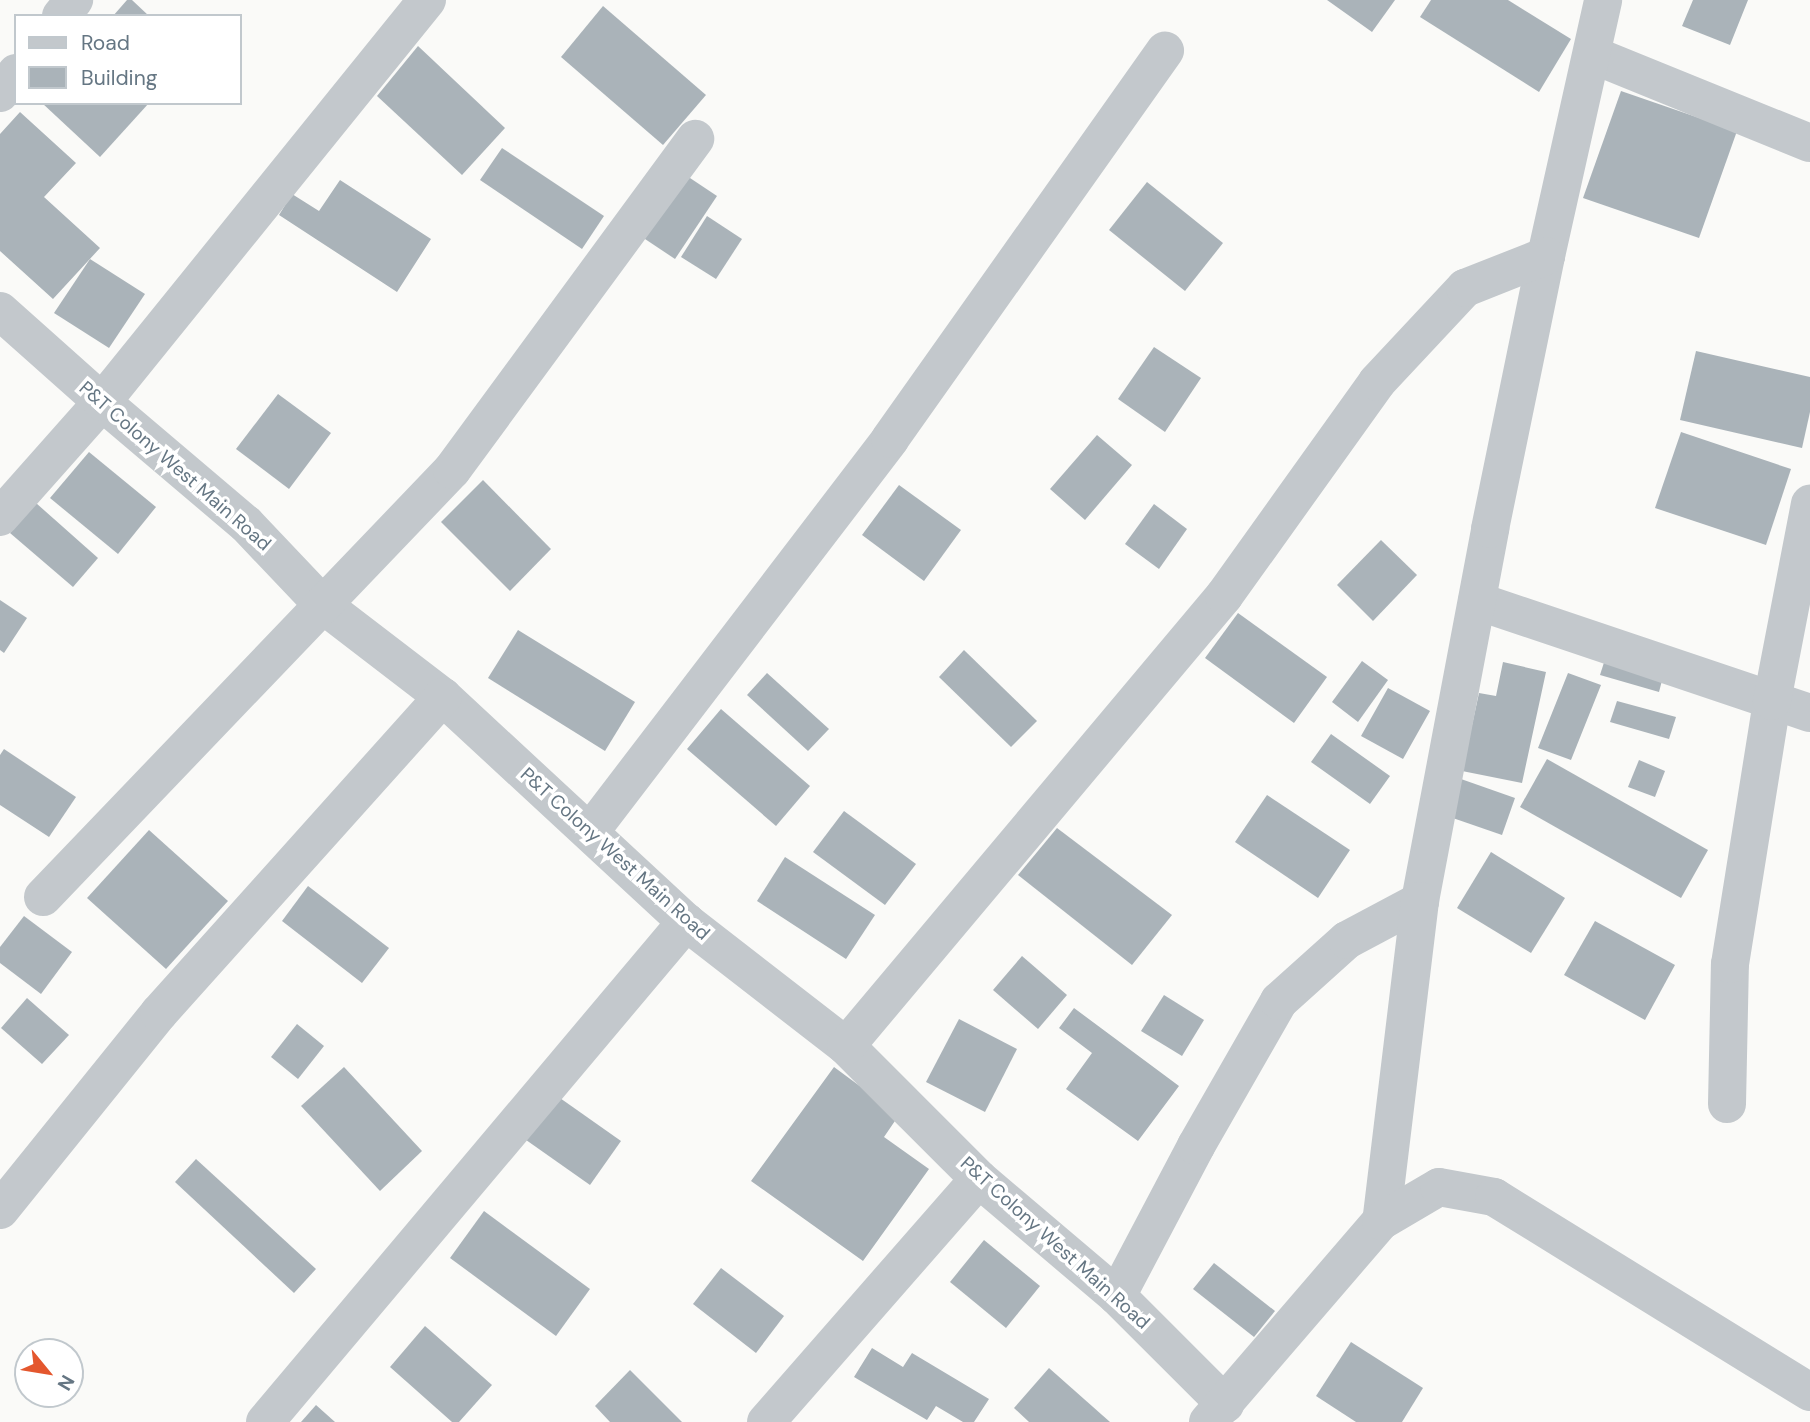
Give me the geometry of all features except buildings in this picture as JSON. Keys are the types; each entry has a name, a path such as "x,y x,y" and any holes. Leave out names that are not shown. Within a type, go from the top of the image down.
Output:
{"street":[{"path":"63,14 74,0"},
{"path":"0,517 102,402 427,0"},
{"path":"1381,1221 1420,901 1546,256 1593,55 1603,0"},
{"path":"590,832 890,439 1165,51"},
{"path":"1593,55 1810,143"},
{"path":"0,93 14,76"},
{"path":"43,897 452,470 695,139"},
{"path":"846,1046 1224,596 1377,382 1465,288 1546,256"},
{"name":"P&T Colony West Main Road","path":"0,311 102,402 247,524 323,605 443,697 686,922 846,1046 979,1179 1117,1296 1216,1413"},
{"path":"1727,1104 1730,964 1772,701 1810,504"},
{"path":"1477,601 1810,713"},
{"path":"0,1210 159,1013 443,697"},
{"path":"1117,1296 1196,1146 1279,1001 1347,940 1420,901"},
{"path":"265,1422 686,922"},
{"path":"766,1422 979,1179"},
{"path":"1216,1413 1381,1221 1439,1187 1494,1197 1810,1392"}]}
